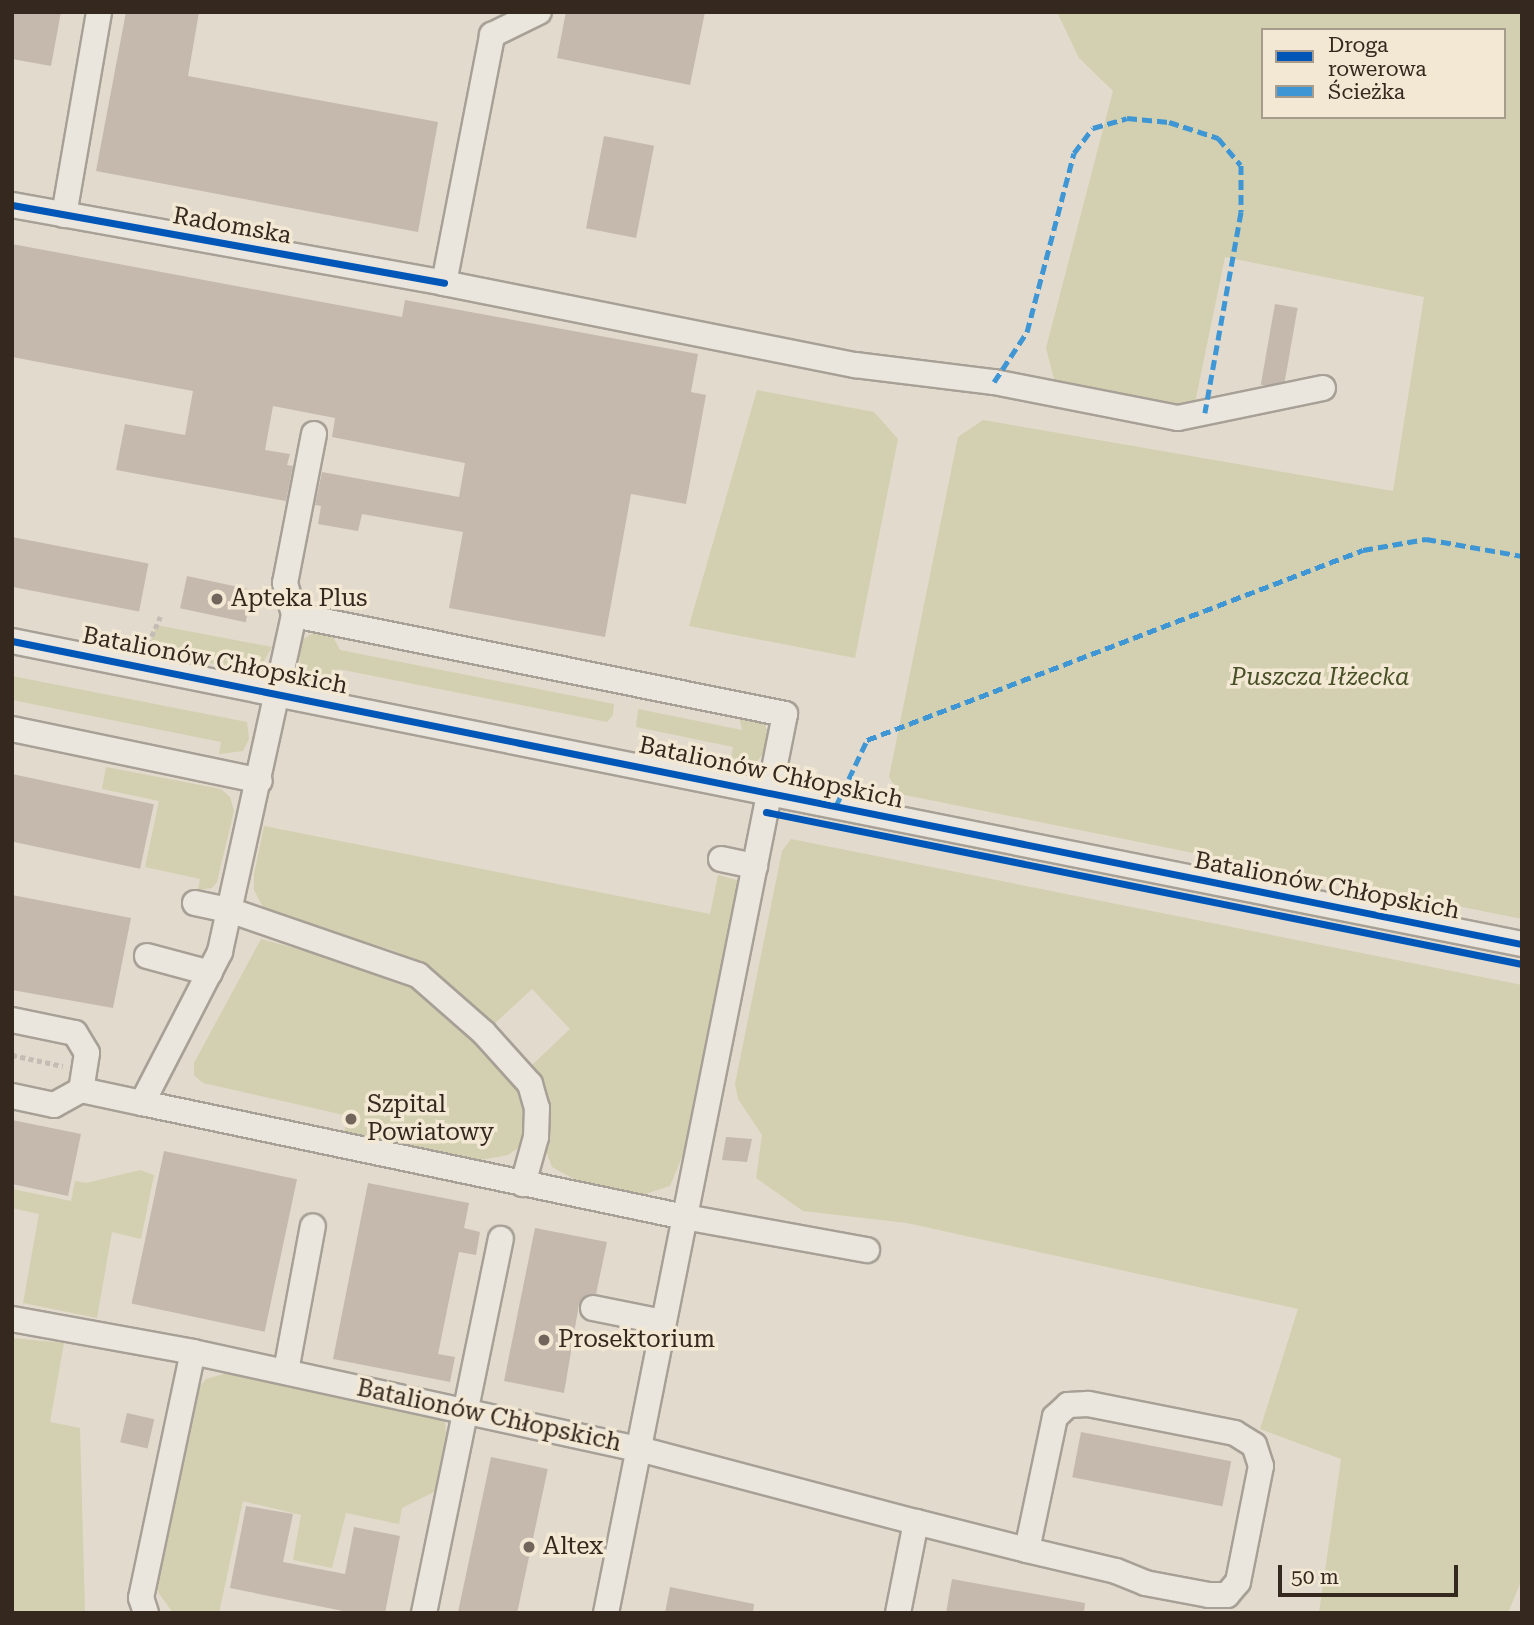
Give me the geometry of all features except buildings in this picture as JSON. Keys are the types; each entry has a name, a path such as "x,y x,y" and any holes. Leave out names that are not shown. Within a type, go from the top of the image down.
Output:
{"street":[{"path":"64,215 99,12"},
{"path":"444,284 492,35 539,12"},
{"name":"Radomska","path":"12,205 444,284 855,365 994,382 1178,418 1323,387"},
{"path":"142,1103 220,952 260,781 294,615 285,583 314,434"},
{"path":"294,615 785,714 770,792"},
{"name":"Batalionów Chłopskich","path":"12,641 1522,944"},
{"path":"12,729 260,781"},
{"name":"Batalionów Chłopskich","path":"12,1319 286,1371 639,1449 770,792"},
{"path":"721,859 755,866"},
{"path":"195,903 229,910 418,975 506,1049 530,1083 537,1108 536,1137 523,1184"},
{"path":"147,956 210,973"},
{"path":"12,1020 75,1033 87,1053 81,1090"},
{"path":"12,1096 54,1105 81,1090 685,1217 867,1250"},
{"path":"286,1371 313,1226"},
{"path":"424,1613 501,1239"},
{"path":"593,1308 663,1322"},
{"path":"146,1613 141,1598 193,1352"},
{"path":"606,1613 639,1449 916,1522 1027,1550 1116,1571 1145,1583 1227,1595 1238,1582 1261,1466 1254,1445 1235,1433 1088,1404 1068,1405 1055,1417 1027,1550"},
{"path":"898,1613 916,1522"}],"path":[{"path":"143,667 152,629 160,617"}],"green space":[{"name":"Puszcza Iłżecka","path":"1057,12 1522,12 1522,919 900,794 889,777 958,437 983,420 1393,491 1424,297 1225,257 1195,403 1167,408 1055,383 1046,348 1113,91 1079,58"},
{"path":"757,390 874,412 898,439 855,658 689,626"},
{"path":"156,625 272,647 261,666 243,670 148,650"},
{"path":"317,631 330,631 340,650 614,704 613,715 607,722 338,669 323,685 314,685 302,675 298,650 303,639"},
{"path":"12,676 247,722 249,739 243,751 219,754 221,742 12,700"},
{"path":"638,709 742,730 738,712 764,724 770,735 768,747 752,768 728,773 733,747 636,727"},
{"path":"106,767 221,789 230,797 234,811 217,882 212,888 198,890 200,879 145,867 159,801 102,789"},
{"path":"264,826 710,914 718,875 740,881 684,1152 670,1186 639,1196 585,1185 552,1167 546,1151 551,1114 546,1090 530,1067 570,1029 532,989 492,1026 428,967 392,950 281,918 264,909 254,890 254,874"},
{"path":"791,839 1522,985 1522,1579 1508,1613 1319,1613 1341,1459 1260,1429 1298,1309 907,1223 803,1211 756,1178 762,1135 738,1099 735,1084 782,851"},
{"path":"261,939 375,970 428,996 457,1021 527,1097 527,1135 518,1148 508,1155 475,1161 344,1133 348,1116 203,1083 194,1075 194,1063"},
{"path":"140,1170 154,1175 141,1239 112,1232 97,1318 23,1303 39,1214 12,1208 12,1189 71,1201 75,1181 86,1183"},
{"path":"12,1338 64,1343 50,1422 80,1428 85,1613 12,1613"},
{"path":"231,1372 434,1414 445,1422 446,1433 436,1491 402,1508 399,1524 346,1513 332,1568 293,1560 301,1515 243,1501 219,1613 173,1613 158,1592 159,1570 197,1390 206,1379"}],"marked path":[{"path":"994,382 1027,332 1074,153 1093,128 1127,118 1169,122 1218,138 1241,165 1241,212 1205,413"},
{"path":"836,806 867,740 1363,550 1426,539 1522,556"}],"cycle path":[{"path":"12,205 444,283"},
{"path":"12,641 1522,944"},
{"path":"766,812 1522,964"}],"place":[{"name":"Apteka Plus","path":"217,599"},
{"name":"Szpital Powiatowy","path":"351,1119"},
{"name":"Prosektorium","path":"544,1340"},
{"name":"Altex","path":"529,1547"}]}
